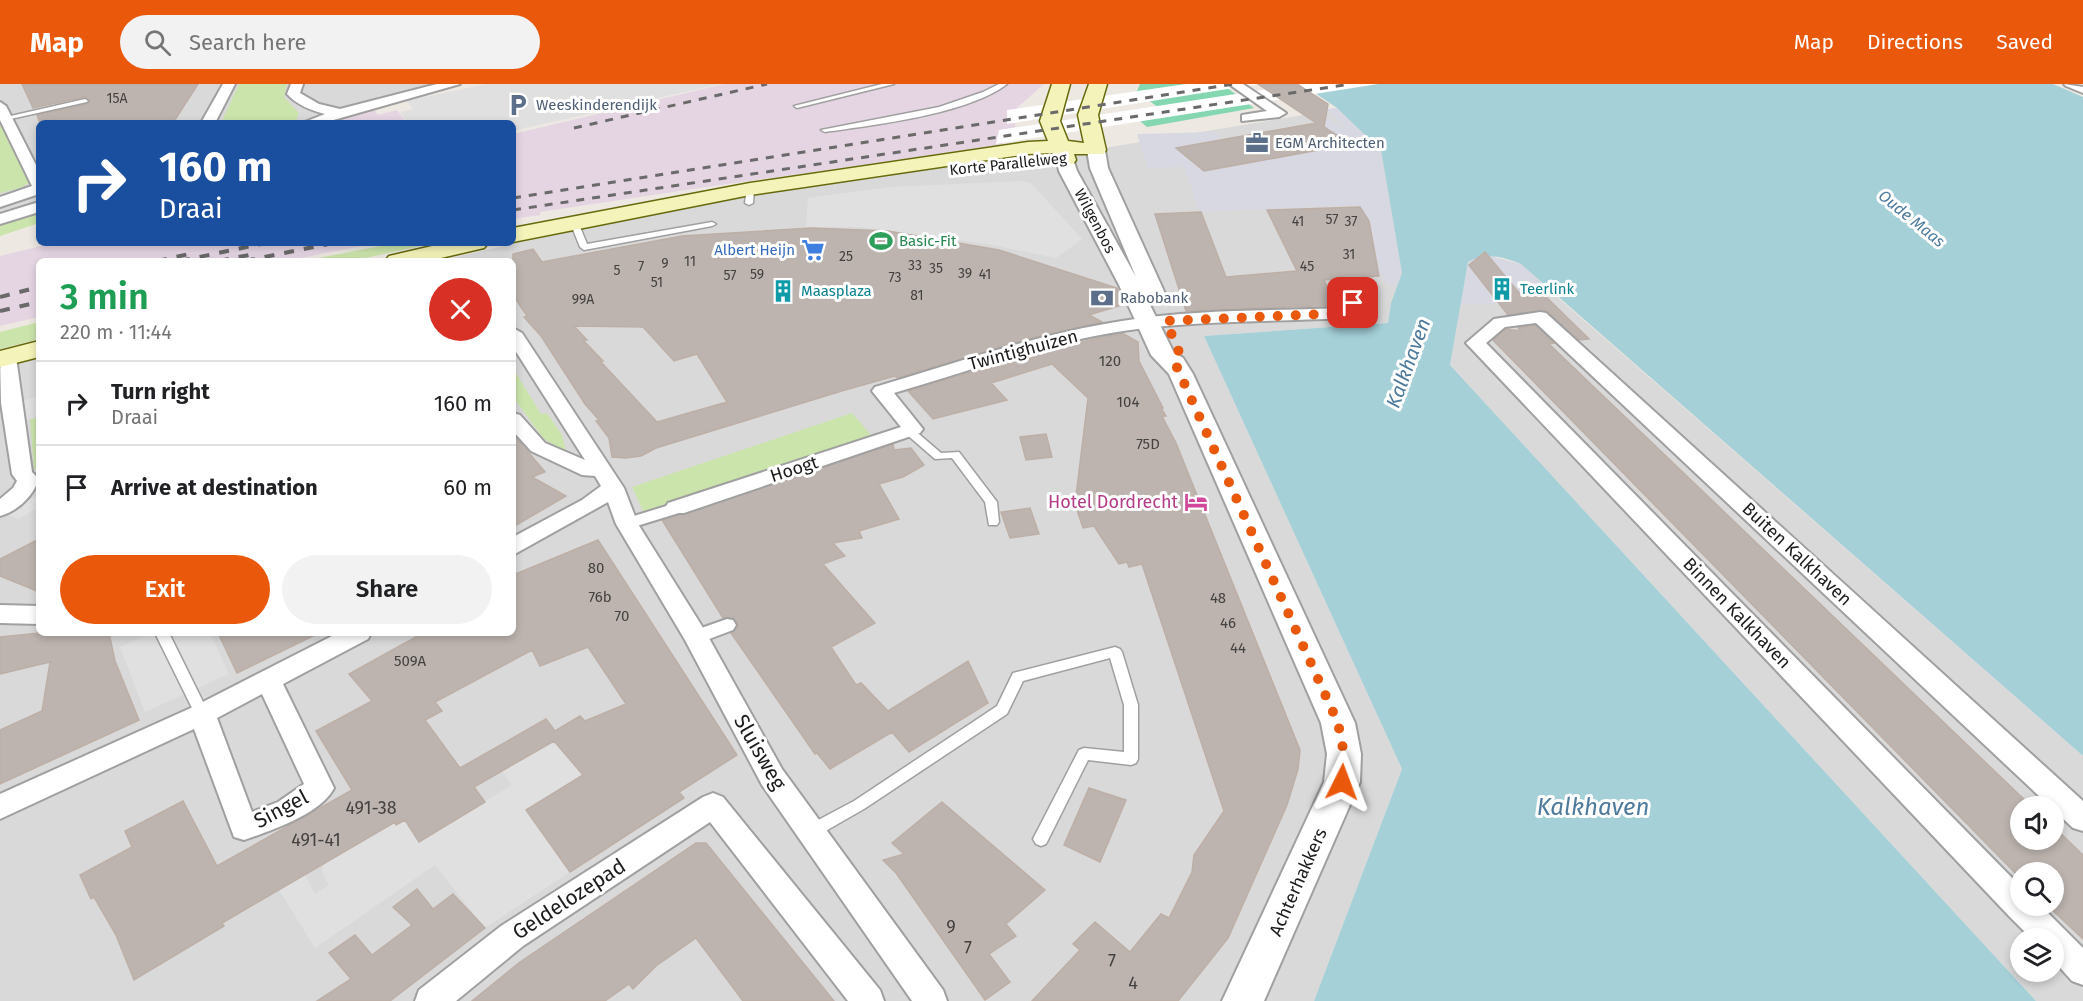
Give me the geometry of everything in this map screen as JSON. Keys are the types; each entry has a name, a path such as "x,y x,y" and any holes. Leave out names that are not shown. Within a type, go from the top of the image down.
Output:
{"main road":[{"name":"Wilgenbos","path":"1060,84 1050,121 1064,154"},
{"name":"Wilgenbos","path":"1096,150 1088,115 1098,84"},
{"name":"Korte Parallelweg","path":"516,235 576,229 834,178 1096,150"},
{"path":"410,258 463,246"},
{"path":"4,367 36,351"}],"street":[{"path":"210,120 229,84"},
{"path":"297,84 293,94 299,100 339,118 394,97 454,84"},
{"path":"1235,84 1279,113 1247,118"},
{"path":"2068,84 2083,90"},
{"path":"3,112 36,182"},
{"name":"Wilgenbos","path":"1096,150 1099,168 1156,321"},
{"name":"Wilgenbos","path":"1064,154 1068,171 1117,269 1156,321"},
{"path":"0,202 36,189"},
{"path":"0,219 36,208"},
{"name":"Twintighuizen","path":"909,431 913,429 882,391 1019,350 1101,330 1156,321 1346,313 1353,303"},
{"name":"Buiten Kalkhaven","path":"1500,323 1540,317 2083,819"},
{"name":"Achterhakkers","path":"1156,321 1163,355 1175,363 1338,723 1344,754 1342,782 1243,1001"},
{"name":"Binnen Kalkhaven","path":"1500,323 1475,343 2010,895"},
{"name":"Sluisweg","path":"516,338 606,478 627,524 696,637 772,777 931,1001"},
{"path":"0,509 16,498 26,487 28,479 22,474 4,367"},
{"path":"516,421 538,447 606,478 590,505 516,545"},
{"name":"Hoogt","path":"627,524 909,431"},
{"path":"0,614 36,615"},
{"path":"696,637 727,625"},
{"path":"0,807 202,714 353,636"},
{"name":"Singel","path":"202,714 244,828 288,810 320,788 269,681"},
{"name":"Geldelozepad","path":"431,1001 512,936 713,805 868,1001"},
{"name":"Binnen Kalkhaven","path":"2031,916 2042,928"},
{"name":"Binnen Kalkhaven","path":"2064,950 2083,970"}],"lane":[{"path":"797,106 891,84"},
{"path":"825,130 869,124 968,101 1004,84"},
{"path":"3,112 85,101"},
{"path":"576,229 584,247 712,224"},
{"path":"909,431 939,457 955,454 991,502 993,522"},
{"path":"163,636 202,714"},
{"path":"810,832 859,805 1002,710 1018,677 1116,652 1131,705 1131,759 1084,754 1041,839"}],"shaded area":[{"path":"0,84 461,84 390,100 323,120 36,120 36,208 0,219"},
{"name":"Weeskinderendijk","path":"486,84 720,84 516,130 516,120 406,120 400,112 413,109 407,101"},
{"path":"724,84 1044,84 1017,108 1015,127 1005,143 994,146 540,212 540,215 516,219 516,133"},
{"path":"373,108 378,115 397,110 405,120 333,120"},
{"path":"1310,108 1347,130 1326,109 1337,108 1381,150 1402,273 1397,286 1386,284 1381,273 1378,273 1370,222 1359,205 1200,212 1184,167 1148,168 1137,134 1217,132 1220,140 1176,148 1204,171 1350,145 1300,111"},
{"path":"1340,109 1381,150 1402,273 1391,303 1388,323 1204,336 1402,769 1314,1001 0,1001 0,369 36,359 36,636 516,636 516,258 451,258 505,246 516,246 516,243 762,189 1080,152"},
{"path":"1022,181 1031,183 1082,239 1056,258 988,244 861,227 806,227 808,198 889,187"},
{"path":"41,246 361,246 301,258 36,258 36,318 0,326 0,256"},
{"path":"1491,256 1521,264 1550,290 1528,293 1539,304 1461,304 1468,262 1478,257"},
{"path":"1532,275 2083,756 2083,1001 2036,1001 2018,982 2064,982 2064,928 2010,928 2010,973 1450,365 1464,283"},
{"path":"36,397 36,418 24,421 21,401"},
{"path":"36,496 36,509 19,519 6,514"},
{"path":"145,636 211,636 229,674 145,712 120,647"},
{"path":"563,736 583,775 527,810 570,872 485,928 435,865 315,948 279,890 305,875 315,894 329,885 322,872 323,864 395,822 397,825 411,816 409,826 419,841 512,785 502,771"}],"green space":[{"path":"239,84 287,84 284,97 299,113 296,120 222,120"},
{"path":"1140,84 1222,84 1254,108 1147,127 1140,121 1169,116 1137,91"},
{"path":"0,121 29,177 29,183 0,193"},
{"path":"36,213 36,224 0,236 0,223"},
{"path":"380,246 421,246 365,258 318,258"},
{"path":"36,323 36,340 0,349 0,332"},
{"path":"516,373 541,414 547,413 562,435 567,454 543,438 516,401"},
{"path":"852,413 871,435 645,515 632,487"},
{"path":"36,418 36,469 34,469 30,419"}],"water":[{"path":"1302,84 2053,84 2083,97 2083,756 1521,264 1488,256 1468,262 1450,365 2010,973 2010,982 2018,982 2036,1001 1314,1001 1402,769 1204,336 1388,323 1391,303 1402,273 1381,150 1337,108"}],"pier":[{"path":"1186,84 1259,84 1007,124 1007,110"},
{"path":"1301,84 1378,84 996,144 999,130"}],"building":[{"path":"22,84 198,84 175,120 39,120 37,115 87,104 90,101 84,97 33,108"},
{"path":"1258,84 1297,84 1328,104 1324,127 1351,144 1204,171 1176,148 1316,123"},
{"path":"1360,207 1369,221 1379,276 1324,280 1337,305 1186,311 1155,214 1201,212 1226,277 1297,271 1267,210"},
{"path":"811,228 888,231 999,250 1117,288 1125,304 1089,315 1102,322 1028,339 897,378 895,376 845,390 656,448 641,456 612,457 609,438 596,421 599,420 585,404 541,336 524,317 527,316 516,300 516,258 513,258 513,254 533,249 542,262 682,236","holes":["574,326 643,327 674,361 697,354 727,402 657,422 600,361 603,361 583,340 587,340"]},
{"path":"1485,252 1520,294 1540,291 1589,339 1579,340 1546,311 1508,315 1469,265"},
{"path":"1535,325 1554,343 1549,344 2021,796 2010,796 2010,850 2064,850 2064,837 2083,855 2083,939 2059,916 2064,916 2064,862 2010,862 2010,868 1493,340 1506,329 1521,331 1518,328"},
{"path":"1122,333 1138,342 1139,361 1163,408 1161,408 1166,416 1162,416 1176,443 1300,750 1298,769 1287,805 1228,938 1178,1001 1032,1001 1080,950 1073,944 1095,922 1130,952 1161,914 1169,918 1192,872 1194,855 1224,811 1142,564 1129,567 1127,562 1119,564 1094,526 1083,528 1075,504 1088,398 1052,364 991,383 1007,400 933,419 908,391 1037,352"},
{"path":"1046,434 1052,457 1026,460 1020,437"},
{"path":"516,438 545,472 532,477 566,496 516,525"},
{"path":"893,444 894,450 911,448 924,465 903,477 879,484 899,519 859,531 862,538 833,543 845,556 823,564 875,623 831,647 856,685 861,683 888,711 968,661 988,703 909,752 892,732 830,769 817,753 815,754 731,633 738,626 735,619 723,618 662,520"},
{"path":"1030,508 1039,534 1010,538 1001,512"},
{"path":"598,540 737,755 679,792 684,798 570,872 526,810 583,775 554,741 474,787 485,802 419,842 405,820 396,825 395,822 222,923 224,926 134,980 116,935 94,897 91,899 80,875 132,847 125,831 183,801 217,866 352,790 316,731 372,701 349,674 418,636 516,636 516,574","holes":["588,647 626,704 585,721 580,716 555,731 546,719 460,768 425,720 442,711 435,702 532,650 540,666"]},
{"path":"36,541 36,591 0,576 0,559"},
{"path":"36,633 36,636 110,636 115,661 139,720 0,784 0,730 42,711 50,662 0,674 0,637"},
{"path":"219,636 313,636 237,673"},
{"path":"1089,788 1126,800 1100,862 1064,845"},
{"path":"942,802 1045,890 1006,924 1016,936 989,954 1010,982 985,1000 896,873 883,860 904,854 892,843"},
{"path":"696,843 706,843 834,1001 743,1001 696,938 656,966 633,989 629,984 605,1001 472,1001 520,962"},
{"path":"417,889 433,909 453,894 485,928 390,1001 317,1001 351,979 329,953 355,935 372,955 412,925 393,907"}],"railway":[{"path":"574,128 767,84"},
{"path":"516,198 1233,84"},
{"path":"516,210 1351,84"},
{"path":"194,258 252,246"},
{"path":"260,258 318,246"},
{"path":"171,258 189,254"},
{"path":"234,258 254,254"},
{"path":"0,297 36,288"},
{"path":"0,311 36,303"}],"place":[{"name":"Weeskinderendijk","path":"518,105"},
{"name":"EGM Architecten","path":"1257,143"},
{"name":"Basic-Fit","path":"881,241"},
{"name":"Albert Heijn","path":"813,250"},
{"name":"Teerlink","path":"1502,289"},
{"name":"Maasplaza","path":"783,291"},
{"name":"Rabobank","path":"1102,298"},
{"name":"Hotel Dordrecht","path":"1196,502"}],"route":[{"path":"1342,782 1344,754 1338,723 1175,363 1179,352 1166,321 1346,313 1353,303"}],"water label":[{"name":"Oude Maas","path":"1912,218"},
{"name":"Kalkhaven","path":"1408,363"},
{"name":"Kalkhaven","path":"1593,807"}]}
